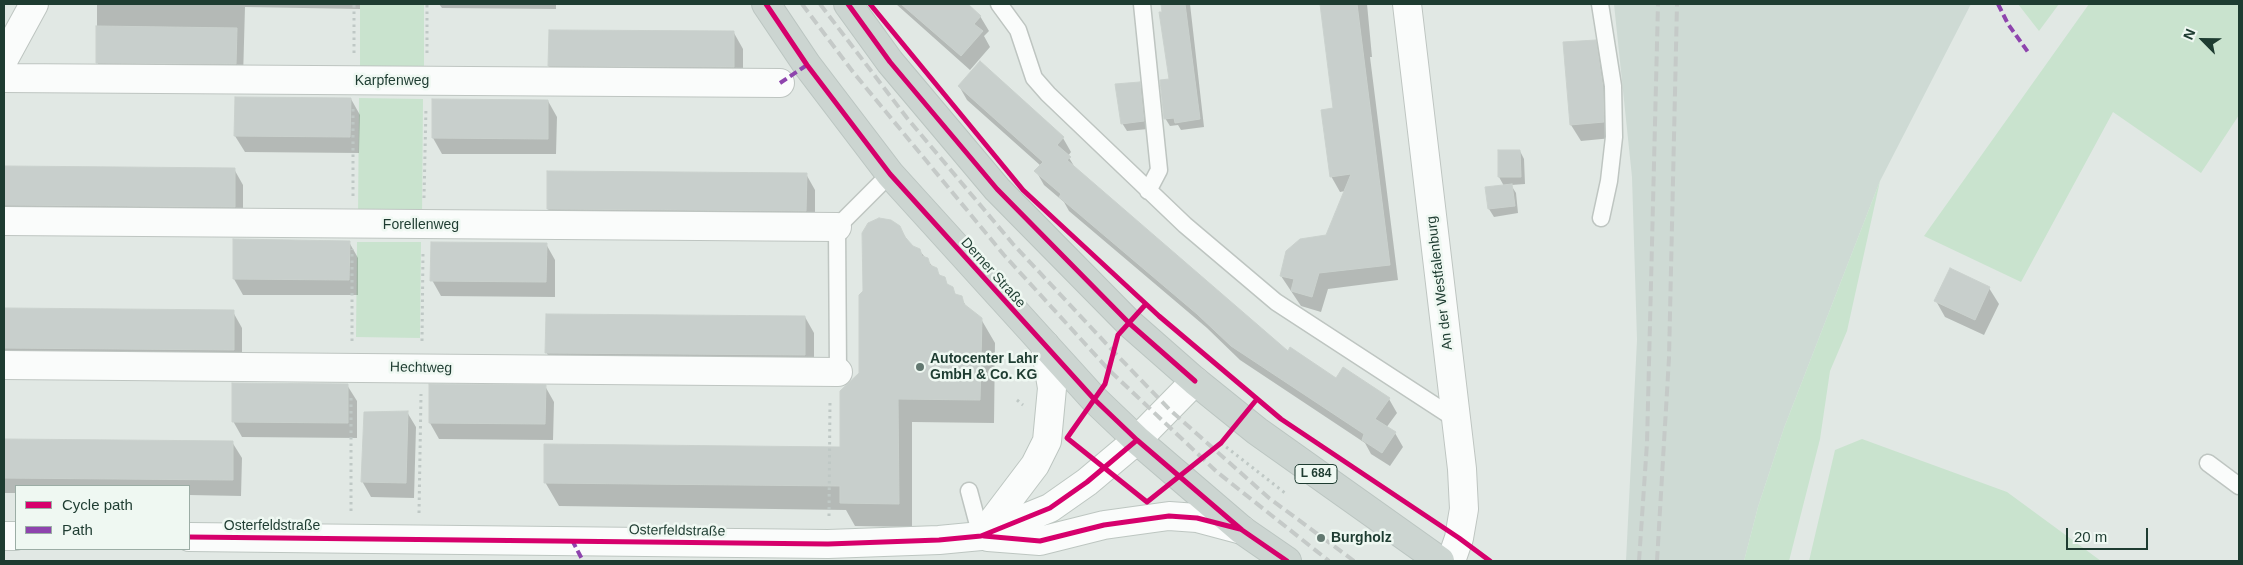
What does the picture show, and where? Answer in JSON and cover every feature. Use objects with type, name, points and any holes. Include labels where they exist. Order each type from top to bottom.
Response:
[{"type":"main road","name":"Derner Straße","points":[[766,4],[818,80],[890,174],[1094,399],[1137,440],[1242,530],[1287,561]]},
{"type":"main road","name":"L 684","points":[[848,4],[907,83],[997,189],[1129,323],[1195,381],[1290,456],[1440,561]]},
{"type":"street","points":[[4,59],[34,4]]},
{"type":"street","name":"An der Westfalenburg","points":[[1407,4],[1462,468],[1464,509],[1459,538],[1452,561]]},
{"type":"street","name":"Karpfenweg","points":[[4,78],[780,83]]},
{"type":"street","name":"Forellenweg","points":[[4,221],[838,227]]},
{"type":"street","points":[[981,536],[1035,465],[1047,441],[1052,388],[1045,345]]},
{"type":"street","name":"Hechtweg","points":[[4,365],[838,372]]},
{"type":"street","name":"Osterfeldstraße","points":[[190,537],[828,544],[939,540],[981,536],[1050,508],[1087,482],[1137,440],[1195,381]]},
{"type":"street","points":[[981,536],[1040,541],[1104,525],[1169,516],[1197,518],[1242,530]]},
{"type":"lane","points":[[999,4],[1018,30],[1034,78],[1148,191],[1211,248],[1276,302],[1457,420]]},
{"type":"lane","points":[[1142,4],[1159,170],[1148,191]]},
{"type":"lane","points":[[1600,4],[1613,86],[1614,137],[1609,181],[1601,218]]},
{"type":"lane","points":[[838,372],[838,227],[890,174]]},
{"type":"lane","points":[[2208,463],[2239,486]]},
{"type":"lane","points":[[969,492],[981,536]]},
{"type":"path","points":[[350,538],[354,4]]},
{"type":"path","points":[[419,539],[427,4]]},
{"type":"path","points":[[828,544],[831,384],[838,372]]},
{"type":"path","points":[[1221,444],[1284,493]]},
{"type":"shaded area","points":[[1614,4],[1971,4],[1880,181],[1784,428],[1758,507],[1744,561],[1626,561],[1637,340],[1632,177]]},
{"type":"green space","points":[[360,4],[424,4],[424,76],[360,75]]},
{"type":"green space","points":[[2018,4],[2059,4],[2039,31]]},
{"type":"green space","points":[[2089,4],[2239,4],[2239,115],[2201,173],[2113,112],[2021,282],[1924,236]]},
{"type":"green space","points":[[359,98],[423,99],[422,218],[358,217]]},
{"type":"green space","points":[[1880,181],[1847,331],[1830,371],[1820,439],[1789,561],[1744,561],[1758,507],[1784,428]]},
{"type":"green space","points":[[357,242],[421,242],[420,338],[356,337]]},
{"type":"green space","points":[[1862,439],[2007,492],[2101,561],[1809,561],[1835,450]]},
{"type":"building","points":[[901,4],[968,4],[981,16],[974,24],[983,31],[961,56]]},
{"type":"building","points":[[1161,4],[1185,4],[1200,119],[1175,123],[1174,118],[1164,119],[1160,80],[1169,79],[1159,12],[1162,12]]},
{"type":"building","points":[[1320,4],[1357,4],[1390,265],[1319,273],[1312,297],[1291,291],[1294,279],[1280,276],[1286,251],[1300,239],[1326,235],[1351,174],[1330,177],[1321,110],[1333,108]]},
{"type":"building","points":[[96,26],[237,28],[236,64],[96,63]]},
{"type":"building","points":[[549,30],[734,31],[734,67],[548,66]]},
{"type":"building","points":[[1596,40],[1603,87],[1604,122],[1570,125],[1563,42]]},
{"type":"building","points":[[980,61],[1064,137],[1057,145],[1071,157],[1067,160],[1288,351],[1290,347],[1336,378],[1343,367],[1390,398],[1375,419],[1396,432],[1382,453],[1362,440],[1364,434],[1231,346],[1197,314],[1059,197],[1061,194],[1034,171],[1043,162],[958,86]]},
{"type":"building","points":[[1140,82],[1144,121],[1121,124],[1115,84]]},
{"type":"building","points":[[235,97],[351,98],[350,137],[234,136]]},
{"type":"building","points":[[432,99],[548,100],[548,139],[432,138]]},
{"type":"building","points":[[1498,150],[1520,150],[1521,177],[1498,177]]},
{"type":"building","points":[[4,166],[235,168],[235,207],[4,205]]},
{"type":"building","points":[[547,171],[807,173],[806,211],[547,209]]},
{"type":"building","points":[[1512,184],[1515,206],[1488,209],[1485,187]]},
{"type":"building","name":"Autocenter Lahr GmbH & Co. KG","points":[[879,218],[891,220],[900,226],[905,237],[913,246],[920,249],[922,256],[928,258],[930,265],[937,268],[939,275],[945,277],[947,284],[953,287],[955,294],[962,296],[964,304],[982,318],[980,400],[898,399],[899,504],[840,503],[840,486],[544,483],[544,444],[840,447],[840,391],[859,373],[859,295],[863,291],[862,233],[868,223]]},
{"type":"building","points":[[233,239],[350,241],[349,280],[233,279]]},
{"type":"building","points":[[431,242],[547,243],[546,282],[430,281]]},
{"type":"building","points":[[1950,268],[1990,287],[1975,320],[1934,301]]},
{"type":"building","points":[[4,308],[234,310],[234,350],[4,348]]},
{"type":"building","points":[[546,314],[805,316],[805,355],[545,353]]},
{"type":"building","points":[[232,383],[348,384],[348,423],[232,422]]},
{"type":"building","points":[[429,384],[546,385],[545,424],[429,423]]},
{"type":"building","points":[[408,411],[406,483],[361,482],[364,412]]},
{"type":"building","points":[[4,439],[233,441],[233,480],[4,478]]},
{"type":"railway","points":[[802,4],[853,72],[1004,255],[1109,370],[1217,472],[1329,561]]},
{"type":"railway","points":[[820,4],[907,118],[1013,244],[1114,352],[1169,409],[1269,498],[1354,561]]},
{"type":"railway","points":[[1639,561],[1647,443],[1658,4]]},
{"type":"railway","points":[[1657,561],[1669,358],[1677,4]]},
{"type":"marked path","points":[[1998,4],[2008,24],[2028,52]]},
{"type":"marked path","points":[[780,83],[807,65]]},
{"type":"marked path","points":[[572,540],[583,561]]},
{"type":"cycle path","points":[[766,4],[807,65],[890,174],[1094,399],[1137,440],[1242,530],[1287,561]]},
{"type":"cycle path","points":[[848,4],[890,62],[997,189],[1129,323],[1195,381]]},
{"type":"cycle path","points":[[870,4],[1023,190],[1159,316],[1281,419],[1459,538],[1490,561]]},
{"type":"cycle path","points":[[1146,304],[1118,335],[1105,384],[1067,438],[1147,502],[1221,443],[1257,399]]},
{"type":"cycle path","points":[[190,537],[828,544],[939,540],[981,536],[1050,508],[1087,482],[1137,440]]},
{"type":"cycle path","points":[[984,536],[1040,541],[1104,525],[1169,516],[1197,518],[1240,529]]},
{"type":"place","name":"Autocenter Lahr GmbH & Co. KG","points":[[920,367]]},
{"type":"place","name":"Burgholz","points":[[1321,538]]}]
